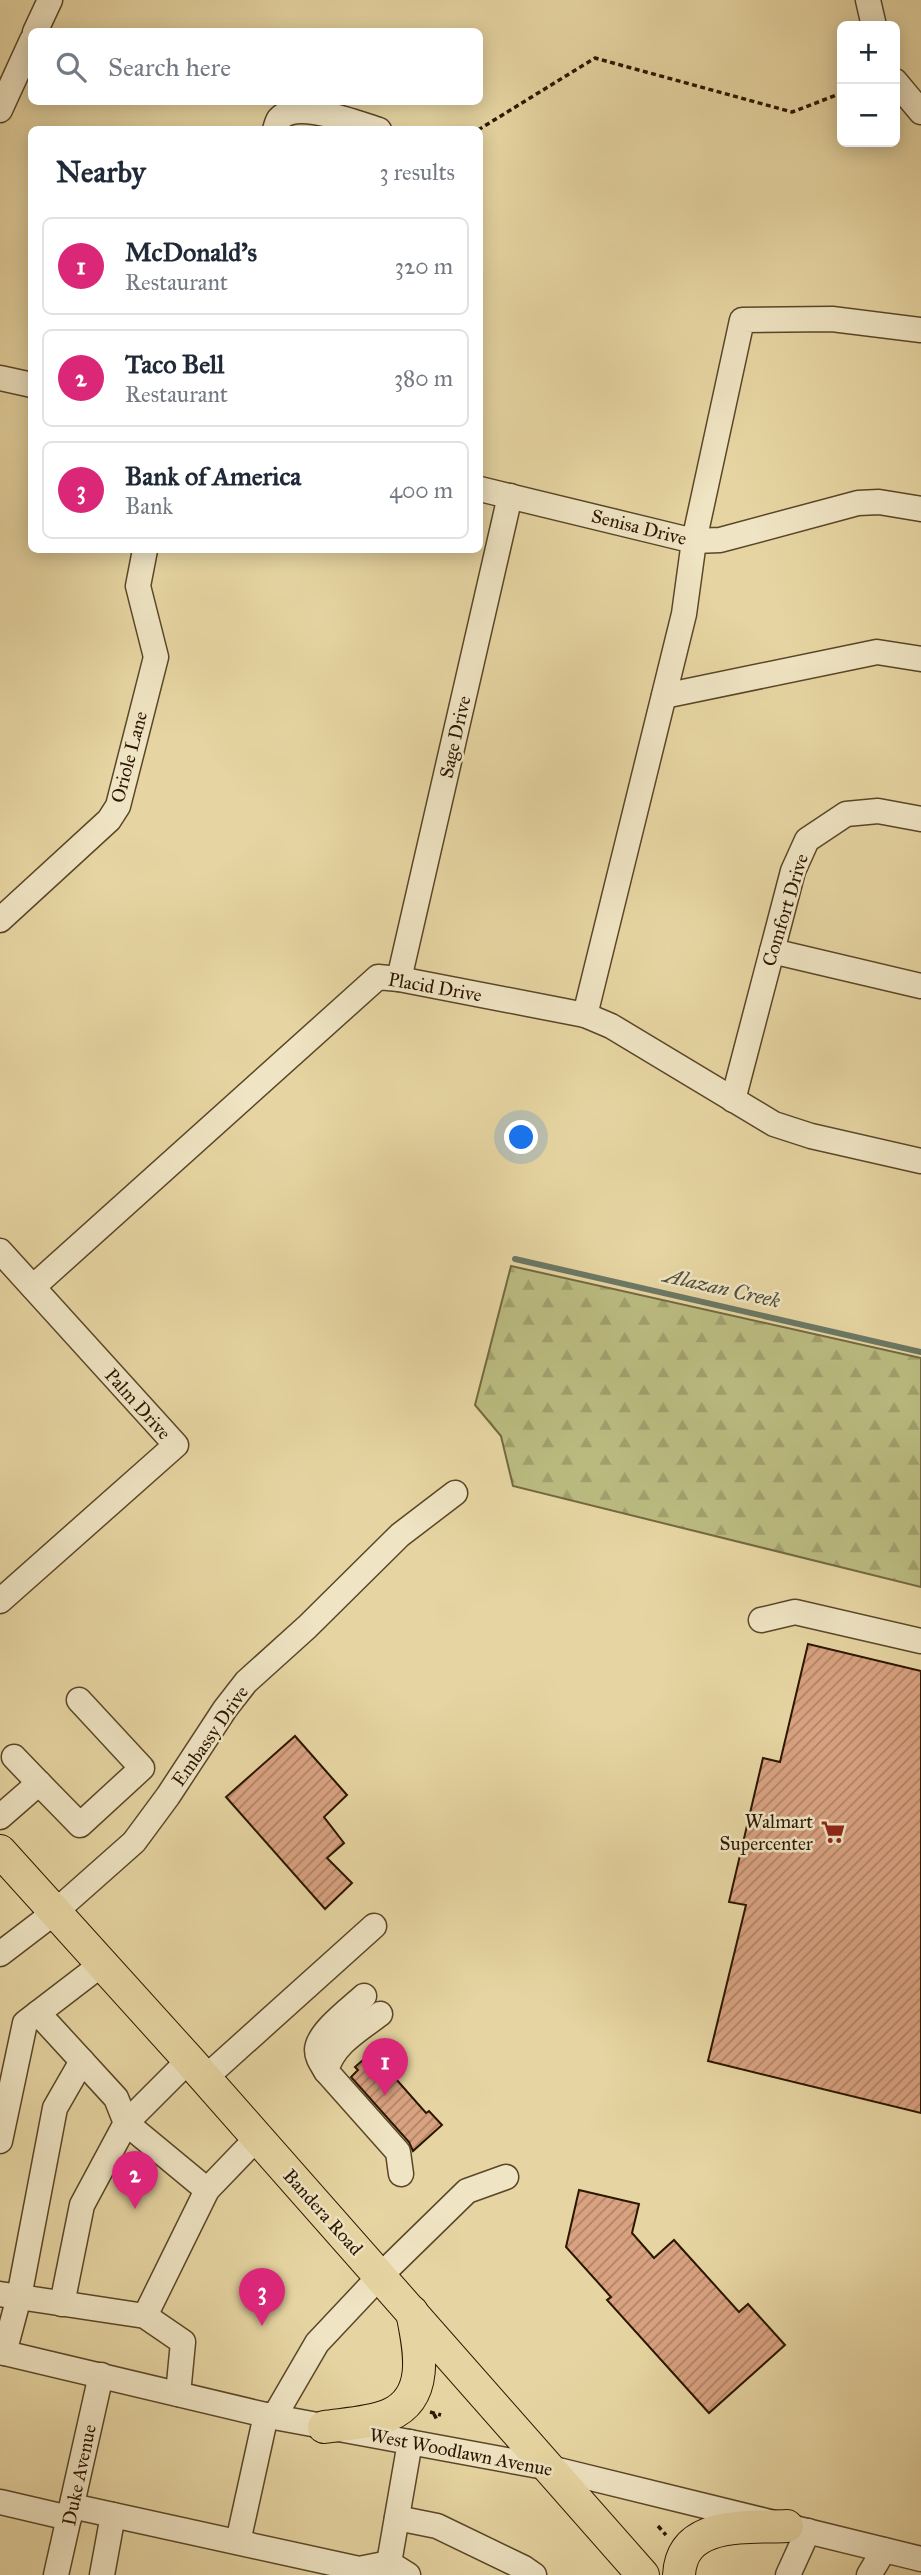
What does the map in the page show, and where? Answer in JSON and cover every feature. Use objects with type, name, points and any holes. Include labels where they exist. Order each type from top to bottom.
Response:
[{"type":"main road","name":"Bandera Road","points":[[0,1852],[197,2070],[643,2575]]},
{"type":"main road","points":[[324,2427],[389,2415],[406,2404],[417,2389],[419,2369],[418,2343],[412,2312]]},
{"type":"main road","points":[[679,2575],[684,2553],[692,2542],[706,2533],[727,2529],[798,2528]]},
{"type":"street","points":[[38,28],[50,0]]},
{"type":"street","points":[[868,0],[873,21]]},
{"type":"street","points":[[0,110],[28,49]]},
{"type":"street","points":[[898,84],[921,112]]},
{"type":"street","points":[[276,126],[279,119],[294,111],[308,110],[365,126]]},
{"type":"street","points":[[585,1015],[684,614],[694,541],[742,320],[832,319],[921,330]]},
{"type":"street","points":[[0,378],[28,384]]},
{"type":"street","name":"Senisa Drive","points":[[483,490],[694,541],[720,540],[858,503],[878,502],[921,509]]},
{"type":"street","name":"Sage Drive","points":[[399,979],[510,496]]},
{"type":"street","name":"Oriole Lane","points":[[0,920],[109,820],[118,806],[156,657],[138,586],[144,553]]},
{"type":"street","points":[[664,696],[877,652],[921,659]]},
{"type":"street","name":"Comfort Drive","points":[[733,1100],[793,871],[807,840],[846,814],[878,811],[921,819]]},
{"type":"street","points":[[772,951],[921,986]]},
{"type":"street","name":"Placid Drive","points":[[33,1287],[378,977],[585,1015],[611,1026],[774,1124],[811,1136],[921,1161]]},
{"type":"street","name":"Palm Drive","points":[[0,1251],[176,1445],[0,1601]]},
{"type":"street","name":"Embassy Drive","points":[[0,1954],[55,1912],[134,1842],[246,1682],[307,1627],[400,1535],[455,1493]]},
{"type":"street","points":[[761,1620],[795,1612],[921,1641]]},
{"type":"street","points":[[79,1700],[142,1768],[173,1788]]},
{"type":"street","points":[[14,1756],[80,1825],[142,1768]]},
{"type":"street","points":[[0,1817],[39,1783]]},
{"type":"street","points":[[62,2304],[82,2205],[126,2123],[197,2070],[374,1926]]},
{"type":"street","points":[[0,2141],[24,2023],[102,1964]]},
{"type":"street","points":[[372,2005],[321,2037],[317,2049],[318,2058],[326,2071],[398,2152],[401,2174]]},
{"type":"street","points":[[38,2013],[116,2098],[126,2123],[207,2190]]},
{"type":"street","points":[[2,2352],[9,2295],[55,2108],[82,2061]]},
{"type":"street","points":[[145,2316],[207,2190],[257,2138]]},
{"type":"street","points":[[238,2542],[270,2416],[317,2343],[467,2190],[506,2177]]},
{"type":"street","points":[[9,2295],[145,2316],[183,2342],[178,2394]]},
{"type":"street","name":"West Woodlawn Avenue","points":[[2,2352],[270,2416],[550,2468],[921,2559]]},
{"type":"street","name":"Duke Avenue","points":[[57,2575],[100,2375]]},
{"type":"street","points":[[0,2502],[113,2515],[359,2569],[399,2569],[397,2518],[410,2442]]},
{"type":"street","points":[[102,2575],[113,2515]]},
{"type":"street","points":[[397,2518],[437,2526],[534,2575]]},
{"type":"street","points":[[788,2575],[798,2528]]},
{"type":"street","points":[[869,2575],[884,2550]]},
{"type":"path","points":[[483,127],[595,58],[792,112],[837,95]]},
{"type":"path","points":[[437,2420],[434,2414],[441,2415]]},
{"type":"path","points":[[658,2526],[664,2534],[659,2536]]},
{"type":"green space","points":[[511,1266],[921,1358],[921,1587],[513,1486],[501,1436],[475,1405]]},
{"type":"building","name":"Walmart Supercenter","points":[[808,1644],[921,1671],[921,2113],[708,2061],[746,1905],[729,1902],[763,1758],[780,1762]]},
{"type":"building","points":[[295,1736],[347,1795],[324,1817],[344,1843],[327,1858],[352,1883],[325,1909],[226,1797]]},
{"type":"building","points":[[372,2052],[426,2113],[429,2111],[442,2125],[413,2151],[409,2142],[351,2077],[358,2070],[355,2067]]},
{"type":"building","points":[[579,2190],[639,2204],[632,2233],[654,2258],[674,2240],[739,2312],[748,2304],[785,2345],[709,2413],[607,2300],[611,2297],[566,2247]]},
{"type":"waterway","name":"Alazan Creek","points":[[515,1259],[921,1352]]},
{"type":"place","name":"Walmart Supercenter","points":[[833,1832]]},
{"type":"place","name":"McDonald's","points":[[385,2096]]},
{"type":"place","name":"Taco Bell","points":[[135,2209]]},
{"type":"place","name":"Bank of America","points":[[262,2326]]}]
